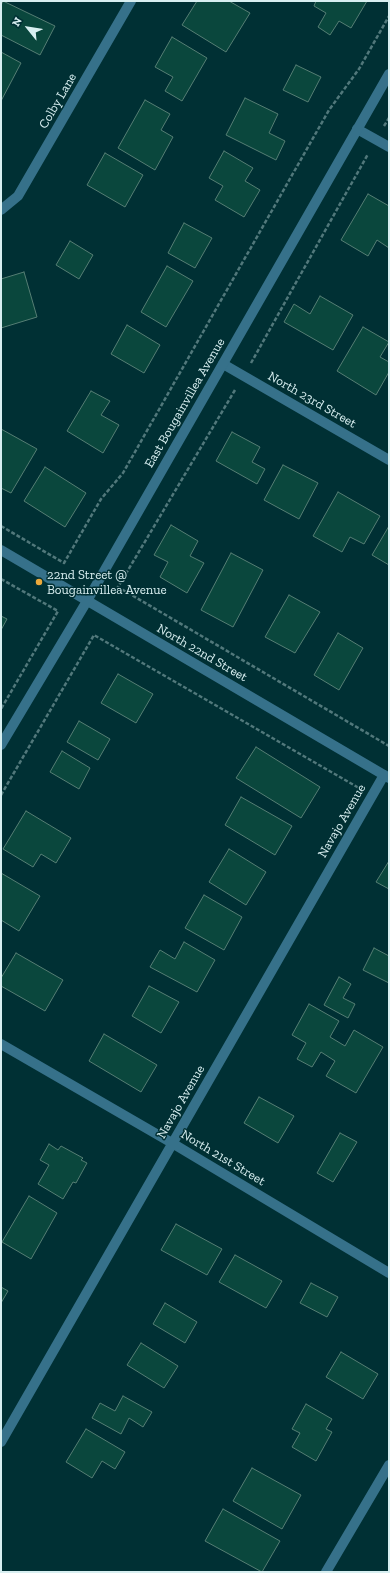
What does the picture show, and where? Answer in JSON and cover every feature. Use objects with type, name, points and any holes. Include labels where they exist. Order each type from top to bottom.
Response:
[{"type":"street","name":"Colby Lane","points":[[1,210],[18,196],[131,1]]},
{"type":"street","name":"East Bougainvillea Avenue","points":[[1,745],[87,601],[389,74]]},
{"type":"street","points":[[357,129],[389,147]]},
{"type":"street","name":"North 23rd Street","points":[[223,364],[389,460]]},
{"type":"street","name":"North 22nd Street","points":[[1,550],[386,776]]},
{"type":"street","name":"Navajo Avenue","points":[[1,1442],[372,795],[386,776]]},
{"type":"street","name":"North 21st Street","points":[[1,1044],[172,1143],[389,1273]]},
{"type":"street","points":[[326,1572],[389,1465]]},
{"type":"path","points":[[1,526],[64,563],[101,499],[123,472],[329,110],[359,69],[389,16]]},
{"type":"path","points":[[389,118],[243,376],[118,587],[389,746]]},
{"type":"path","points":[[1,579],[58,611],[1,709]]},
{"type":"path","points":[[1,794],[94,635],[372,795]]},
{"type":"building","points":[[3,1],[55,26],[40,55],[1,35],[1,5]]},
{"type":"building","points":[[197,1],[229,1],[250,13],[226,52],[182,25]]},
{"type":"building","points":[[316,1],[367,1],[351,28],[339,21],[330,35],[318,27],[326,13],[314,6]]},
{"type":"building","points":[[172,37],[207,58],[182,101],[165,91],[173,77],[155,67]]},
{"type":"building","points":[[1,52],[21,63],[1,101]]},
{"type":"building","points":[[296,65],[321,77],[308,102],[283,90]]},
{"type":"building","points":[[245,98],[278,114],[269,133],[285,141],[276,160],[226,135]]},
{"type":"building","points":[[145,100],[170,114],[161,130],[173,137],[155,170],[118,148]]},
{"type":"building","points":[[224,151],[253,168],[245,181],[260,190],[244,217],[215,200],[223,186],[209,178]]},
{"type":"building","points":[[105,153],[143,175],[125,207],[87,185]]},
{"type":"building","points":[[368,194],[389,206],[389,248],[377,240],[368,256],[341,240]]},
{"type":"building","points":[[184,223],[212,238],[195,268],[168,253]]},
{"type":"building","points":[[70,241],[93,255],[79,279],[56,265]]},
{"type":"building","points":[[167,266],[193,281],[166,327],[141,312]]},
{"type":"building","points":[[24,272],[37,317],[1,328],[1,279]]},
{"type":"building","points":[[320,296],[353,315],[333,350],[284,322],[294,304],[310,314]]},
{"type":"building","points":[[127,325],[160,345],[144,373],[111,354]]},
{"type":"building","points":[[363,327],[389,342],[380,357],[389,362],[389,372],[376,395],[337,371]]},
{"type":"building","points":[[91,391],[110,401],[101,415],[119,425],[103,453],[67,431]]},
{"type":"building","points":[[1,429],[37,449],[11,493],[1,488]]},
{"type":"building","points":[[232,432],[260,447],[252,462],[265,469],[257,484],[216,461]]},
{"type":"building","points":[[283,465],[318,483],[299,519],[264,500]]},
{"type":"building","points":[[45,467],[86,493],[65,527],[24,501]]},
{"type":"building","points":[[338,492],[380,516],[364,544],[350,537],[342,552],[313,536]]},
{"type":"building","points":[[171,525],[198,541],[190,556],[204,563],[187,593],[160,577],[168,562],[154,555]]},
{"type":"building","points":[[389,526],[389,565],[372,555]]},
{"type":"building","points":[[231,553],[263,570],[233,627],[201,610]]},
{"type":"building","points":[[289,595],[320,612],[295,653],[265,637]]},
{"type":"building","points":[[1,616],[7,619],[1,630]]},
{"type":"building","points":[[338,633],[363,648],[339,690],[314,675]]},
{"type":"building","points":[[118,674],[153,694],[136,723],[101,703]]},
{"type":"building","points":[[79,721],[110,739],[98,760],[67,742]]},
{"type":"building","points":[[256,747],[320,787],[301,818],[236,778]]},
{"type":"building","points":[[62,751],[90,768],[79,789],[50,772]]},
{"type":"building","points":[[241,797],[292,826],[275,855],[225,825]]},
{"type":"building","points":[[26,811],[71,838],[56,863],[41,854],[33,867],[3,849]]},
{"type":"building","points":[[229,849],[266,872],[246,905],[209,882]]},
{"type":"building","points":[[389,861],[389,889],[376,882]]},
{"type":"building","points":[[1,873],[40,896],[19,931],[1,920]]},
{"type":"building","points":[[204,895],[242,917],[224,950],[185,928]]},
{"type":"building","points":[[184,942],[215,960],[197,992],[150,967],[160,950],[175,959]]},
{"type":"building","points":[[374,948],[389,956],[389,983],[363,970]]},
{"type":"building","points":[[16,953],[63,980],[45,1011],[1,986],[1,978]]},
{"type":"building","points":[[339,977],[351,984],[343,998],[355,1004],[348,1018],[324,1005]]},
{"type":"building","points":[[149,986],[179,1002],[161,1033],[132,1016]]},
{"type":"building","points":[[309,1004],[339,1021],[330,1037],[345,1046],[354,1030],[383,1047],[356,1093],[326,1076],[335,1061],[321,1052],[312,1067],[297,1059],[306,1043],[292,1035]]},
{"type":"building","points":[[104,1034],[157,1065],[141,1092],[89,1061]]},
{"type":"building","points":[[259,1097],[294,1116],[278,1143],[244,1123]]},
{"type":"building","points":[[340,1133],[357,1142],[333,1182],[317,1173]]},
{"type":"building","points":[[49,1144],[58,1150],[61,1146],[83,1158],[81,1160],[87,1163],[76,1183],[73,1182],[63,1199],[38,1184],[49,1165],[40,1160]]},
{"type":"building","points":[[29,1196],[57,1213],[31,1259],[2,1242]]},
{"type":"building","points":[[176,1224],[222,1249],[207,1275],[161,1250]]},
{"type":"building","points":[[235,1255],[282,1281],[266,1308],[219,1282]]},
{"type":"building","points":[[311,1283],[338,1297],[327,1317],[300,1303]]},
{"type":"building","points":[[1,1287],[8,1291],[1,1303]]},
{"type":"building","points":[[165,1303],[197,1322],[185,1343],[153,1324]]},
{"type":"building","points":[[141,1343],[178,1366],[164,1388],[127,1365]]},
{"type":"building","points":[[341,1352],[378,1374],[363,1399],[326,1377]]},
{"type":"building","points":[[123,1396],[152,1412],[143,1427],[129,1418],[121,1434],[92,1418],[100,1403],[115,1411]]},
{"type":"building","points":[[306,1404],[332,1419],[326,1429],[332,1432],[316,1461],[292,1447],[300,1433],[292,1429]]},
{"type":"building","points":[[86,1429],[125,1452],[115,1469],[102,1461],[92,1478],[66,1462]]},
{"type":"building","points":[[252,1468],[301,1495],[282,1529],[233,1501]]},
{"type":"building","points":[[223,1509],[280,1541],[262,1572],[205,1541]]},
{"type":"place","name":"22nd Street @ Bougainvillea Avenue","points":[[39,582]]}]
